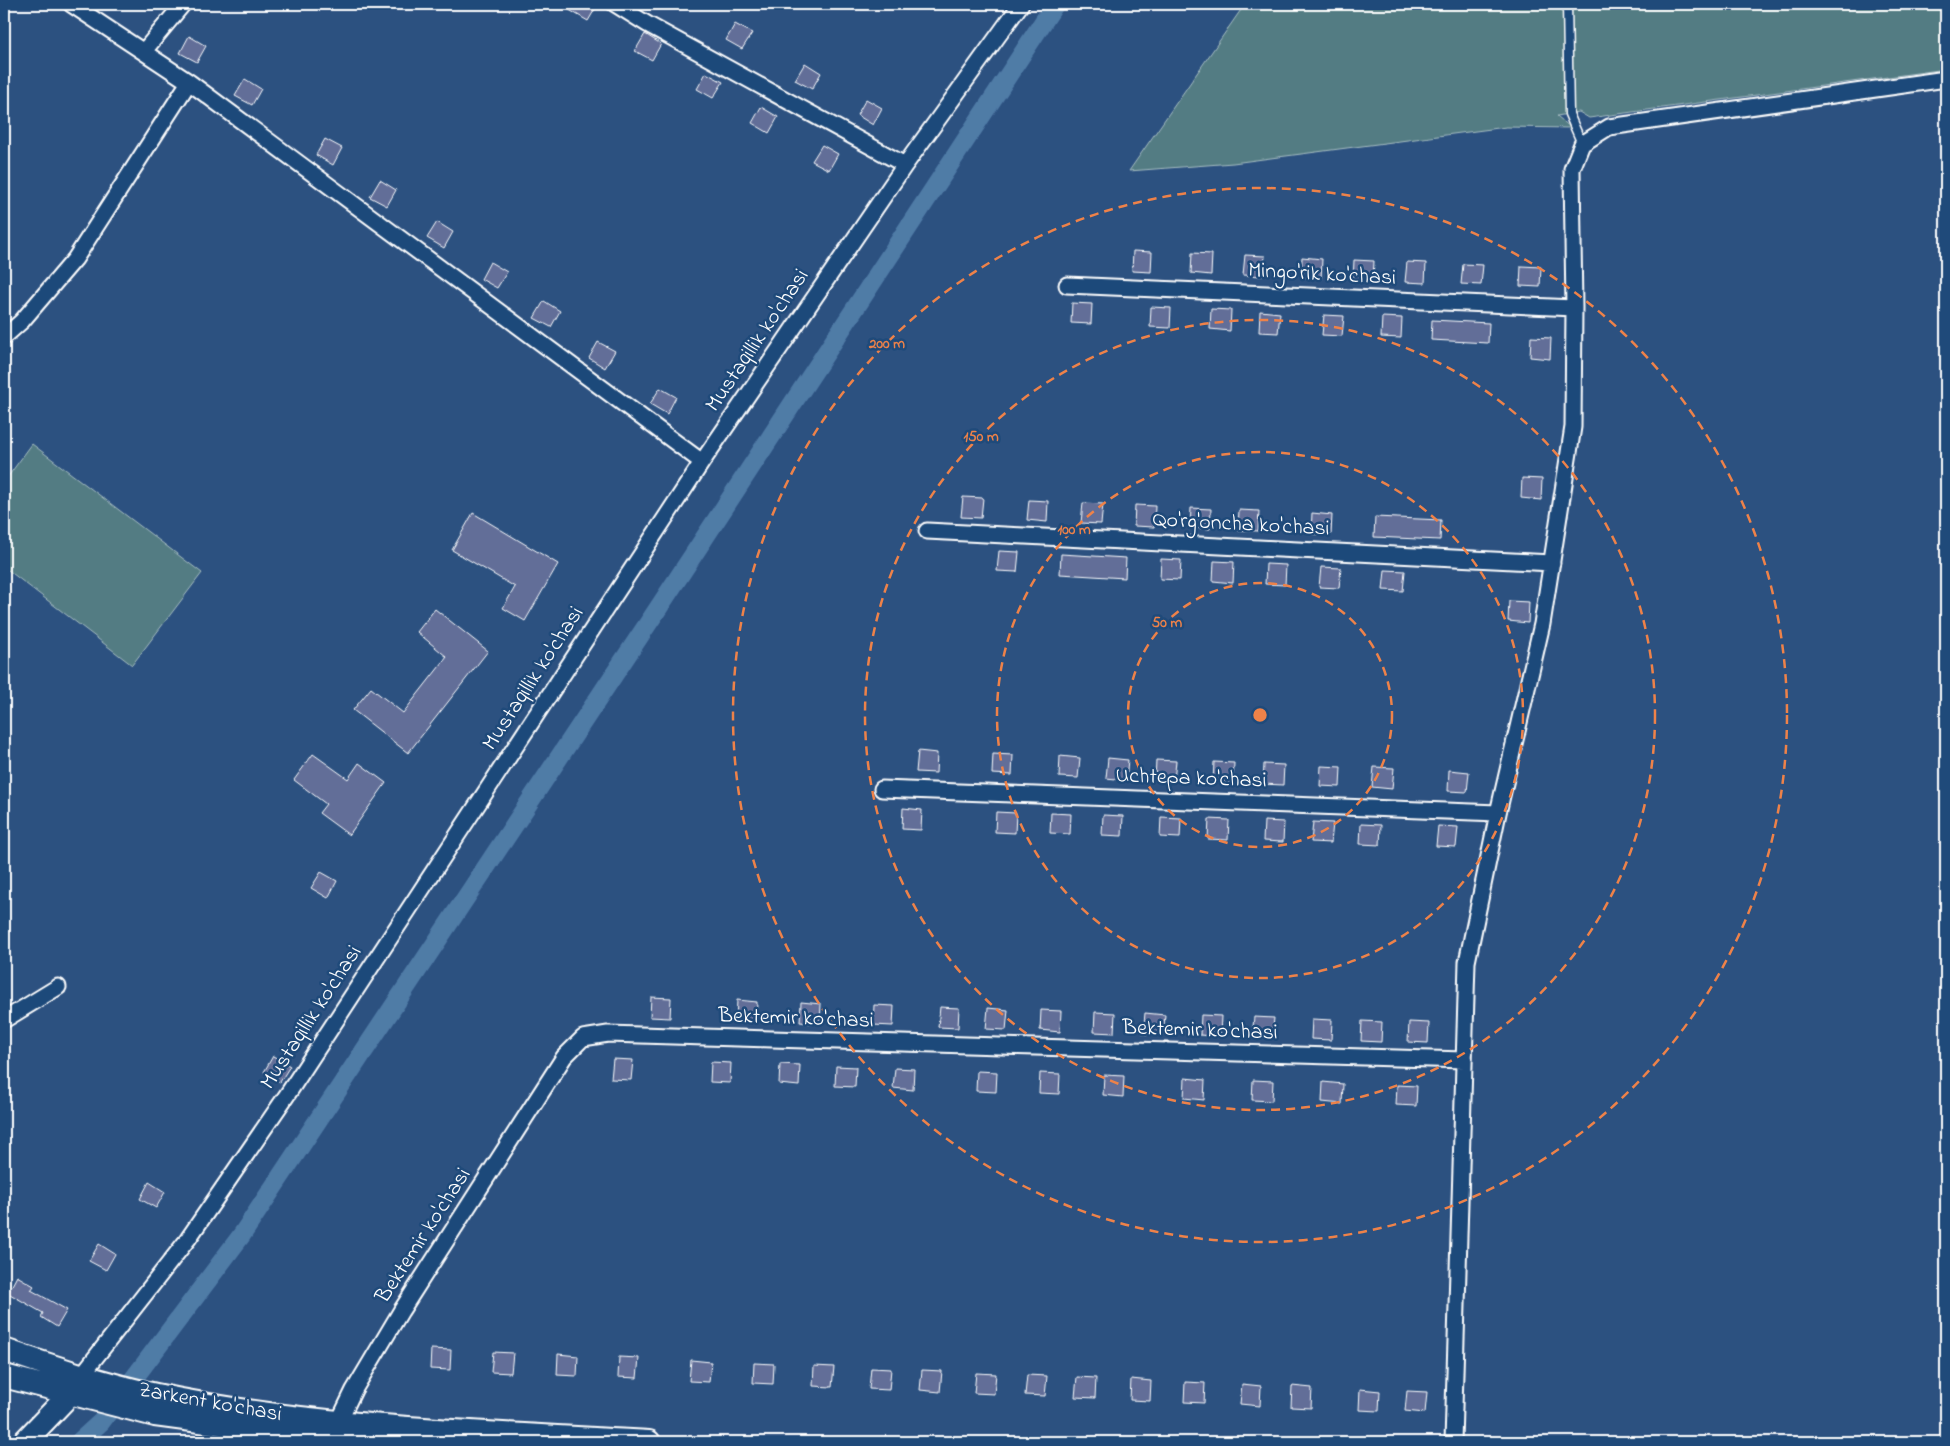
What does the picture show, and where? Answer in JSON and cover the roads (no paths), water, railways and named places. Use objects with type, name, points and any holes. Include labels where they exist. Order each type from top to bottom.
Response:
[{"type":"main road","points":[[4,1350],[94,1390]]},
{"type":"main road","points":[[4,1376],[94,1390]]},
{"type":"main road","points":[[24,1442],[94,1390]]},
{"type":"main road","name":"Zarkent ko'chasi","points":[[94,1390],[156,1406],[389,1442]]},
{"type":"main road","name":"Zarkent ko'chasi","points":[[339,1435],[650,1442]]},
{"type":"street","points":[[71,4],[188,82],[702,462]]},
{"type":"street","points":[[144,51],[183,4]]},
{"type":"street","points":[[615,4],[647,24],[905,165]]},
{"type":"street","name":"Mustaqillik ko'chasi","points":[[94,1390],[188,1240],[281,1103],[702,462],[905,165],[1021,4]]},
{"type":"street","points":[[1453,1442],[1467,962],[1498,812],[1542,624],[1573,427],[1572,169],[1582,144],[1609,127],[1946,80]]},
{"type":"street","points":[[4,337],[22,321],[75,259],[188,82]]},
{"type":"street","name":"Mingo'rik ko'chasi","points":[[1067,286],[1574,308]]},
{"type":"street","name":"Qo'rg'oncha ko'chasi","points":[[927,531],[1552,563]]},
{"type":"street","name":"Uchtepa ko'chasi","points":[[882,789],[1498,812]]},
{"type":"street","points":[[4,1020],[58,987]]},
{"type":"street","name":"Bektemir ko'chasi","points":[[339,1435],[354,1390],[401,1311],[564,1057],[584,1038],[608,1034],[1464,1060]]},
{"type":"lane","points":[[1567,4],[1569,114],[1582,144]]},
{"type":"waterway","points":[[79,1442],[101,1422],[241,1236],[661,604],[1055,4]]}]
